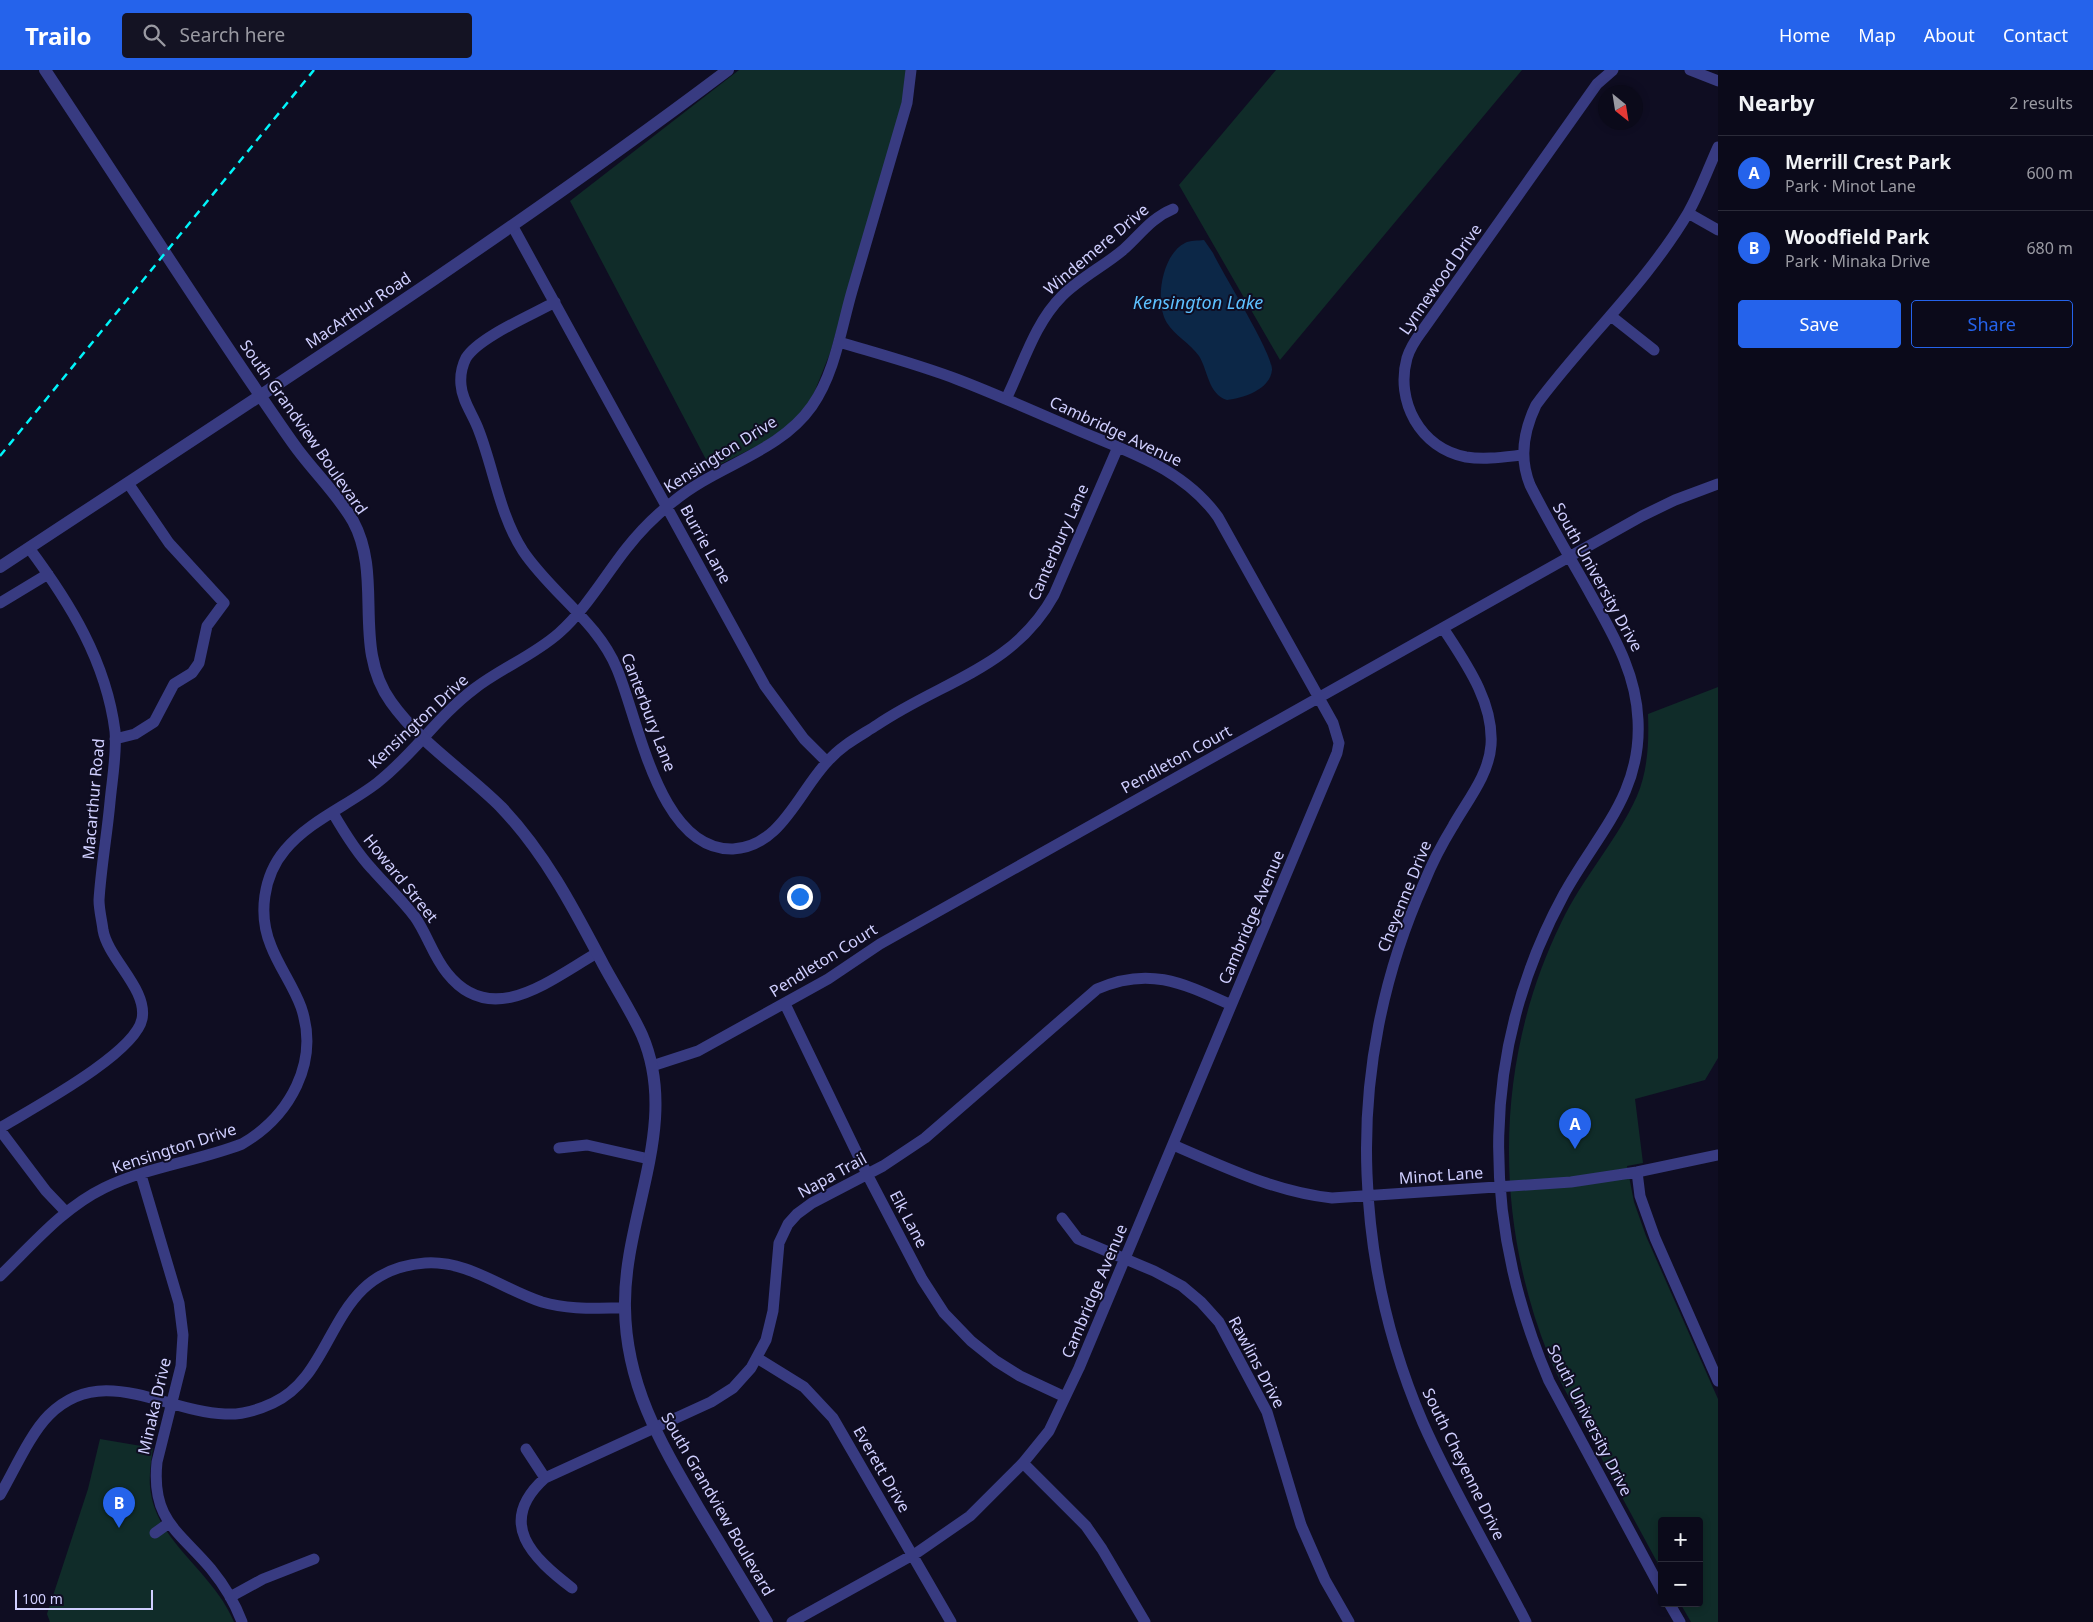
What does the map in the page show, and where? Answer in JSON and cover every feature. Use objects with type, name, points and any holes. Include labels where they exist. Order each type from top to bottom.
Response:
[{"type":"street","name":"South Grandview Boulevard","points":[[45,70],[296,448],[344,507],[358,531],[363,546],[368,576],[368,638],[374,668],[391,702],[424,737],[481,789],[525,834],[554,876],[642,1035],[652,1066],[656,1113],[649,1158],[630,1242],[625,1308],[632,1366],[640,1396],[653,1430],[767,1622]]},
{"type":"street","name":"MacArthur Road","points":[[0,567],[513,227],[728,70]]},
{"type":"street","name":"Kensington Drive","points":[[0,1276],[66,1212],[105,1188],[242,1144],[270,1125],[293,1095],[305,1058],[305,1030],[296,994],[271,947],[264,918],[265,893],[271,873],[282,853],[299,835],[380,780],[448,711],[475,688],[546,644],[578,614],[627,547],[667,507],[702,480],[770,444],[794,426],[818,396],[839,342],[907,103],[911,70]]},
{"type":"street","name":"Lynnewood Drive","points":[[1523,455],[1477,458],[1451,452],[1432,441],[1415,422],[1407,403],[1404,382],[1407,357],[1422,331],[1597,84],[1613,70]]},
{"type":"street","points":[[1690,70],[1718,81]]},
{"type":"street","name":"South University Drive","points":[[1658,1584],[1549,1381],[1537,1354],[1525,1321],[1509,1259],[1500,1187],[1499,1124],[1502,1088],[1510,1040],[1524,988],[1541,941],[1563,896],[1619,807],[1630,779],[1638,741],[1637,702],[1628,665],[1530,485],[1523,455],[1527,425],[1536,406],[1644,276],[1688,213],[1718,147]]},
{"type":"street","name":"Windemere Drive","points":[[1006,399],[1040,326],[1050,309],[1067,291],[1123,250],[1154,219],[1173,209]]},
{"type":"street","points":[[1688,213],[1718,230]]},
{"type":"street","name":"Burrie Lane","points":[[513,227],[765,686],[804,739],[827,762]]},
{"type":"street","name":"Canterbury Lane","points":[[555,302],[473,349],[463,364],[461,386],[485,447],[512,530],[531,562],[594,631],[613,659],[652,770],[678,819],[696,838],[712,846],[736,849],[766,838],[780,826],[827,762],[844,746],[888,717],[1003,654],[1036,624],[1063,578],[1118,447]]},
{"type":"street","points":[[1611,316],[1654,350]]},
{"type":"street","name":"Cambridge Avenue","points":[[792,1622],[960,1525],[1023,1463],[1049,1431],[1173,1145],[1337,753],[1337,734],[1219,519],[1208,503],[1177,476],[1156,464],[1006,399],[927,368],[839,342]]},
{"type":"street","points":[[115,739],[135,734],[154,722],[174,684],[192,673],[199,663],[207,626],[224,603],[169,543],[128,482]]},
{"type":"street","name":"Pendleton Court","points":[[652,1066],[698,1051],[785,1004],[828,979],[880,944],[1642,516],[1675,500],[1718,484]]},
{"type":"street","name":"Macarthur Road","points":[[0,1129],[112,1058],[136,1032],[142,1020],[142,1005],[104,934],[99,902],[115,739],[107,684],[85,634],[48,574],[29,548]]},
{"type":"street","points":[[0,603],[48,574]]},
{"type":"street","name":"Cheyenne Drive","points":[[1368,1196],[1366,1143],[1372,1064],[1380,1016],[1394,963],[1424,883],[1444,840],[1482,777],[1491,747],[1491,730],[1485,702],[1443,628]]},
{"type":"street","name":"Howard Street","points":[[333,813],[357,851],[402,900],[418,922],[446,972],[464,989],[486,998],[514,998],[597,953]]},
{"type":"street","name":"Napa Trail","points":[[572,1588],[534,1555],[524,1538],[522,1518],[525,1504],[533,1490],[545,1478],[653,1430],[720,1397],[739,1381],[757,1358],[769,1329],[779,1243],[788,1224],[797,1214],[812,1203],[867,1174],[925,1138],[1097,990],[1129,978],[1165,979],[1191,987],[1231,1005]]},
{"type":"street","name":"Elk Lane","points":[[785,1004],[867,1174],[922,1280],[954,1324],[996,1361],[1020,1376],[1065,1397]]},
{"type":"street","points":[[0,1129],[46,1191],[66,1212]]},
{"type":"street","points":[[559,1148],[587,1145],[649,1158]]},
{"type":"street","name":"Minot Lane","points":[[1173,1145],[1262,1182],[1293,1192],[1332,1198],[1571,1182],[1637,1172],[1718,1155]]},
{"type":"street","points":[[1637,1172],[1640,1196],[1655,1238],[1718,1381]]},
{"type":"street","name":"Minaka Drive","points":[[142,1175],[181,1316],[182,1352],[156,1475],[159,1499],[169,1523],[210,1568],[230,1598],[242,1622]]},
{"type":"street","name":"South Cheyenne Drive","points":[[1368,1196],[1371,1232],[1382,1296],[1390,1328],[1410,1389],[1434,1445],[1526,1622]]},
{"type":"street","name":"Rawlins Drive","points":[[1062,1218],[1078,1238],[1169,1278],[1191,1293],[1210,1311],[1230,1340],[1267,1412],[1289,1491],[1313,1555],[1349,1622]]},
{"type":"street","points":[[0,1495],[41,1424],[56,1409],[74,1397],[99,1390],[111,1390],[225,1414],[250,1412],[276,1402],[302,1380],[342,1313],[362,1290],[382,1276],[406,1266],[441,1263],[463,1267],[529,1297],[562,1306],[625,1308]]},
{"type":"street","name":"Everett Drive","points":[[757,1358],[791,1377],[826,1408],[843,1434],[951,1622]]},
{"type":"street","points":[[526,1449],[545,1478]]},
{"type":"street","points":[[1023,1463],[1086,1526],[1146,1622]]},
{"type":"street","points":[[155,1533],[169,1523]]},
{"type":"street","points":[[230,1598],[263,1579],[314,1559]]},
{"type":"street","points":[[1671,1607],[1680,1622]]},
{"type":"green space","points":[[739,70],[906,70],[905,94],[830,353],[810,403],[794,421],[765,442],[711,469],[570,201]]},
{"type":"green space","points":[[1276,70],[1522,70],[1280,360],[1179,185]]},
{"type":"green space","points":[[1718,687],[1718,1058],[1705,1080],[1635,1099],[1643,1163],[1627,1166],[1634,1202],[1646,1236],[1718,1399],[1718,1622],[1691,1622],[1682,1607],[1703,1607],[1703,1517],[1658,1517],[1658,1564],[1557,1374],[1548,1354],[1530,1301],[1518,1247],[1511,1192],[1509,1137],[1513,1082],[1523,1028],[1539,975],[1569,906],[1629,813],[1641,786],[1647,756],[1648,714]]},
{"type":"green space","points":[[100,1439],[153,1448],[150,1482],[156,1512],[176,1543],[214,1588],[234,1622],[50,1622],[47,1614],[88,1489]]},
{"type":"water","name":"Kensington Lake","points":[[1204,240],[1265,348],[1272,370],[1266,383],[1255,392],[1227,400],[1216,393],[1212,387],[1199,356],[1167,323],[1161,303],[1162,279],[1171,257],[1185,243]]},
{"type":"railway","points":[[0,456],[314,70]]},
{"type":"place","name":"Merrill Crest Park","points":[[1575,1149]]},
{"type":"place","name":"Woodfield Park","points":[[119,1528]]}]
